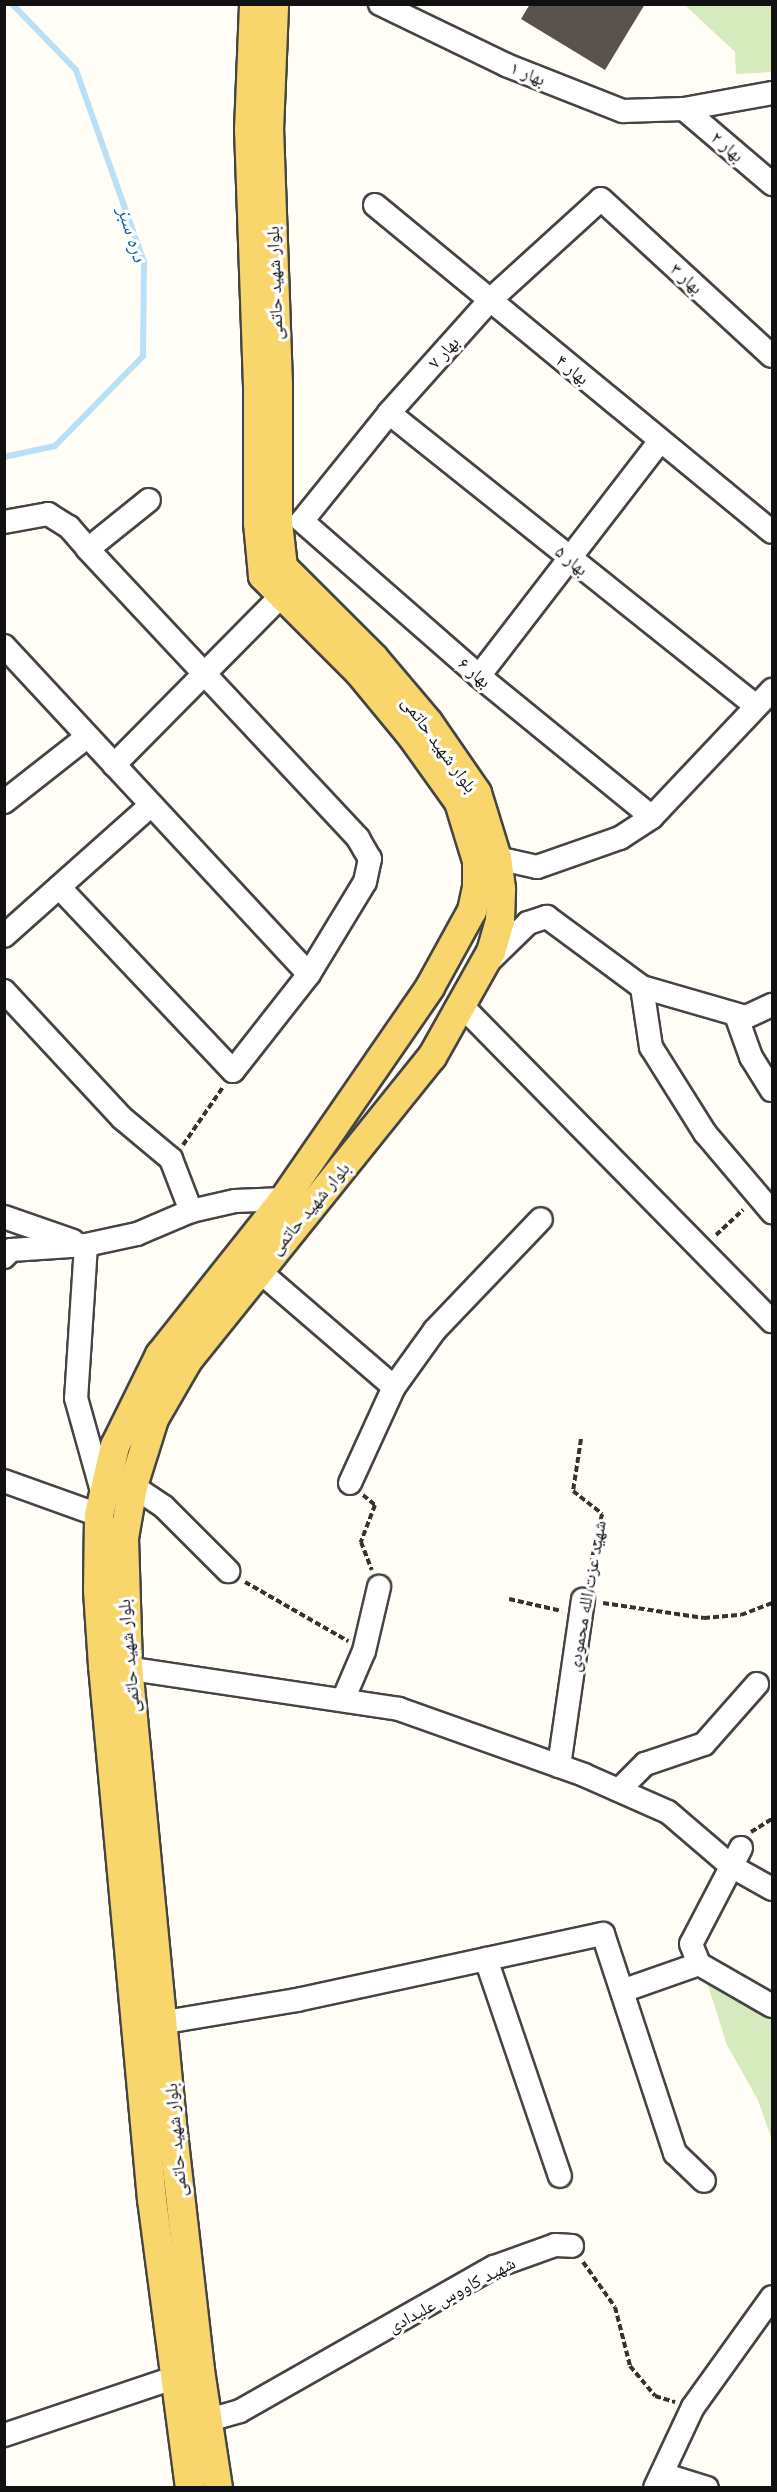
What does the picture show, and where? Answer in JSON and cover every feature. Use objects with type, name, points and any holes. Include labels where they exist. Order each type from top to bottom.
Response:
[{"type":"main road","name":"بلوار شهید حاتمی","points":[[218,2487],[209,2420],[187,2373],[153,2200],[116,1666],[124,1538],[133,1486],[154,1419],[188,1360],[258,1270],[293,1208],[430,987],[472,911],[477,888],[477,861],[459,802],[411,735],[359,672],[263,576],[258,523],[258,386],[249,130],[254,4]]},
{"type":"main road","name":"بلوار شهید حاتمی","points":[[190,2487],[187,2373],[165,2022],[116,1666],[98,1590],[101,1505],[115,1446],[160,1355],[432,1057],[485,965],[500,921],[497,858],[477,793],[428,723],[374,658],[283,567],[290,522],[278,386],[269,130],[274,4]]},
{"type":"street","name":"بهار ۱","points":[[380,4],[506,65],[623,111],[684,109],[772,93]]},
{"type":"street","name":"بهار ۲","points":[[684,109],[772,184]]},
{"type":"street","name":"بهار ۷","points":[[290,522],[489,301],[601,199]]},
{"type":"street","name":"بهار ۳","points":[[601,199],[772,356]]},
{"type":"street","name":"بهار ۴","points":[[375,205],[772,532]]},
{"type":"street","name":"بهار ۵","points":[[389,413],[756,706]]},
{"type":"street","points":[[479,676],[660,441]]},
{"type":"street","points":[[88,549],[149,500]]},
{"type":"street","points":[[4,522],[48,514],[69,527],[358,838],[370,860],[365,882],[309,974],[233,1071],[59,887]]},
{"type":"street","name":"بهار ۶","points":[[290,522],[652,817]]},
{"type":"street","points":[[114,765],[206,675],[281,596]]},
{"type":"street","points":[[4,646],[309,974]]},
{"type":"street","points":[[497,858],[537,867],[620,838],[652,817],[772,690]]},
{"type":"street","points":[[4,802],[87,737]]},
{"type":"street","points":[[4,936],[151,804]]},
{"type":"street","points":[[485,965],[514,933],[547,917],[642,987],[746,1017],[772,1005]]},
{"type":"street","points":[[642,987],[651,1047],[705,1133],[765,1204]]},
{"type":"street","points":[[4,991],[122,1118],[171,1159],[191,1211]]},
{"type":"street","points":[[462,1006],[772,1321]]},
{"type":"street","points":[[736,1015],[750,1057],[772,1090]]},
{"type":"street","points":[[4,1257],[11,1250],[86,1245],[136,1234],[191,1211],[235,1201],[293,1208]]},
{"type":"street","points":[[4,1217],[86,1245]]},
{"type":"street","points":[[350,1484],[394,1387],[435,1330],[541,1219]]},
{"type":"street","points":[[4,1481],[101,1505],[76,1398],[86,1245]]},
{"type":"street","points":[[258,1270],[394,1387]]},
{"type":"street","points":[[133,1486],[164,1507],[228,1572]]},
{"type":"street","points":[[343,1700],[364,1651],[379,1587]]},
{"type":"street","name":"شهید عزت الله محمودی","points":[[559,1766],[581,1608]]},
{"type":"street","points":[[116,1666],[399,1709],[559,1766],[668,1812],[736,1857],[772,1889]]},
{"type":"street","points":[[619,1790],[645,1764],[704,1744],[758,1684]]},
{"type":"street","points":[[736,1857],[691,1944],[699,1964],[772,2006]]},
{"type":"street","points":[[165,2022],[297,2000],[603,1934],[675,2153],[704,2181]]},
{"type":"street","points":[[486,1959],[560,2176]]},
{"type":"street","points":[[622,1991],[699,1964]]},
{"type":"street","name":"شهید کاووس علیدادی","points":[[209,2420],[240,2411],[494,2267],[555,2245],[572,2246]]},
{"type":"street","points":[[707,2487],[658,2481],[693,2407],[772,2298]]},
{"type":"street","points":[[4,2435],[187,2373]]},
{"type":"path","points":[[171,1159],[195,1132],[233,1071]]},
{"type":"path","points":[[702,1248],[765,1204]]},
{"type":"path","name":"شهید عزت الله محمودی","points":[[581,1439],[573,1491],[602,1514],[581,1608]]},
{"type":"path","points":[[350,1484],[375,1505],[361,1542],[379,1587]]},
{"type":"path","points":[[228,1572],[364,1651]]},
{"type":"path","points":[[509,1599],[581,1608],[704,1618],[741,1615],[772,1603]]},
{"type":"path","points":[[572,2246],[615,2307],[630,2366],[655,2396],[693,2407]]},
{"type":"green space","points":[[685,5],[772,5],[772,72],[736,74],[735,52]]},
{"type":"green space","points":[[705,1976],[772,2016],[772,2140],[758,2100],[727,2045]]},
{"type":"building","points":[[530,4],[645,4],[605,70],[521,19]]},
{"type":"waterway","name":"دره سبز","points":[[4,457],[55,446],[143,356],[144,262],[76,70],[12,4]]}]
